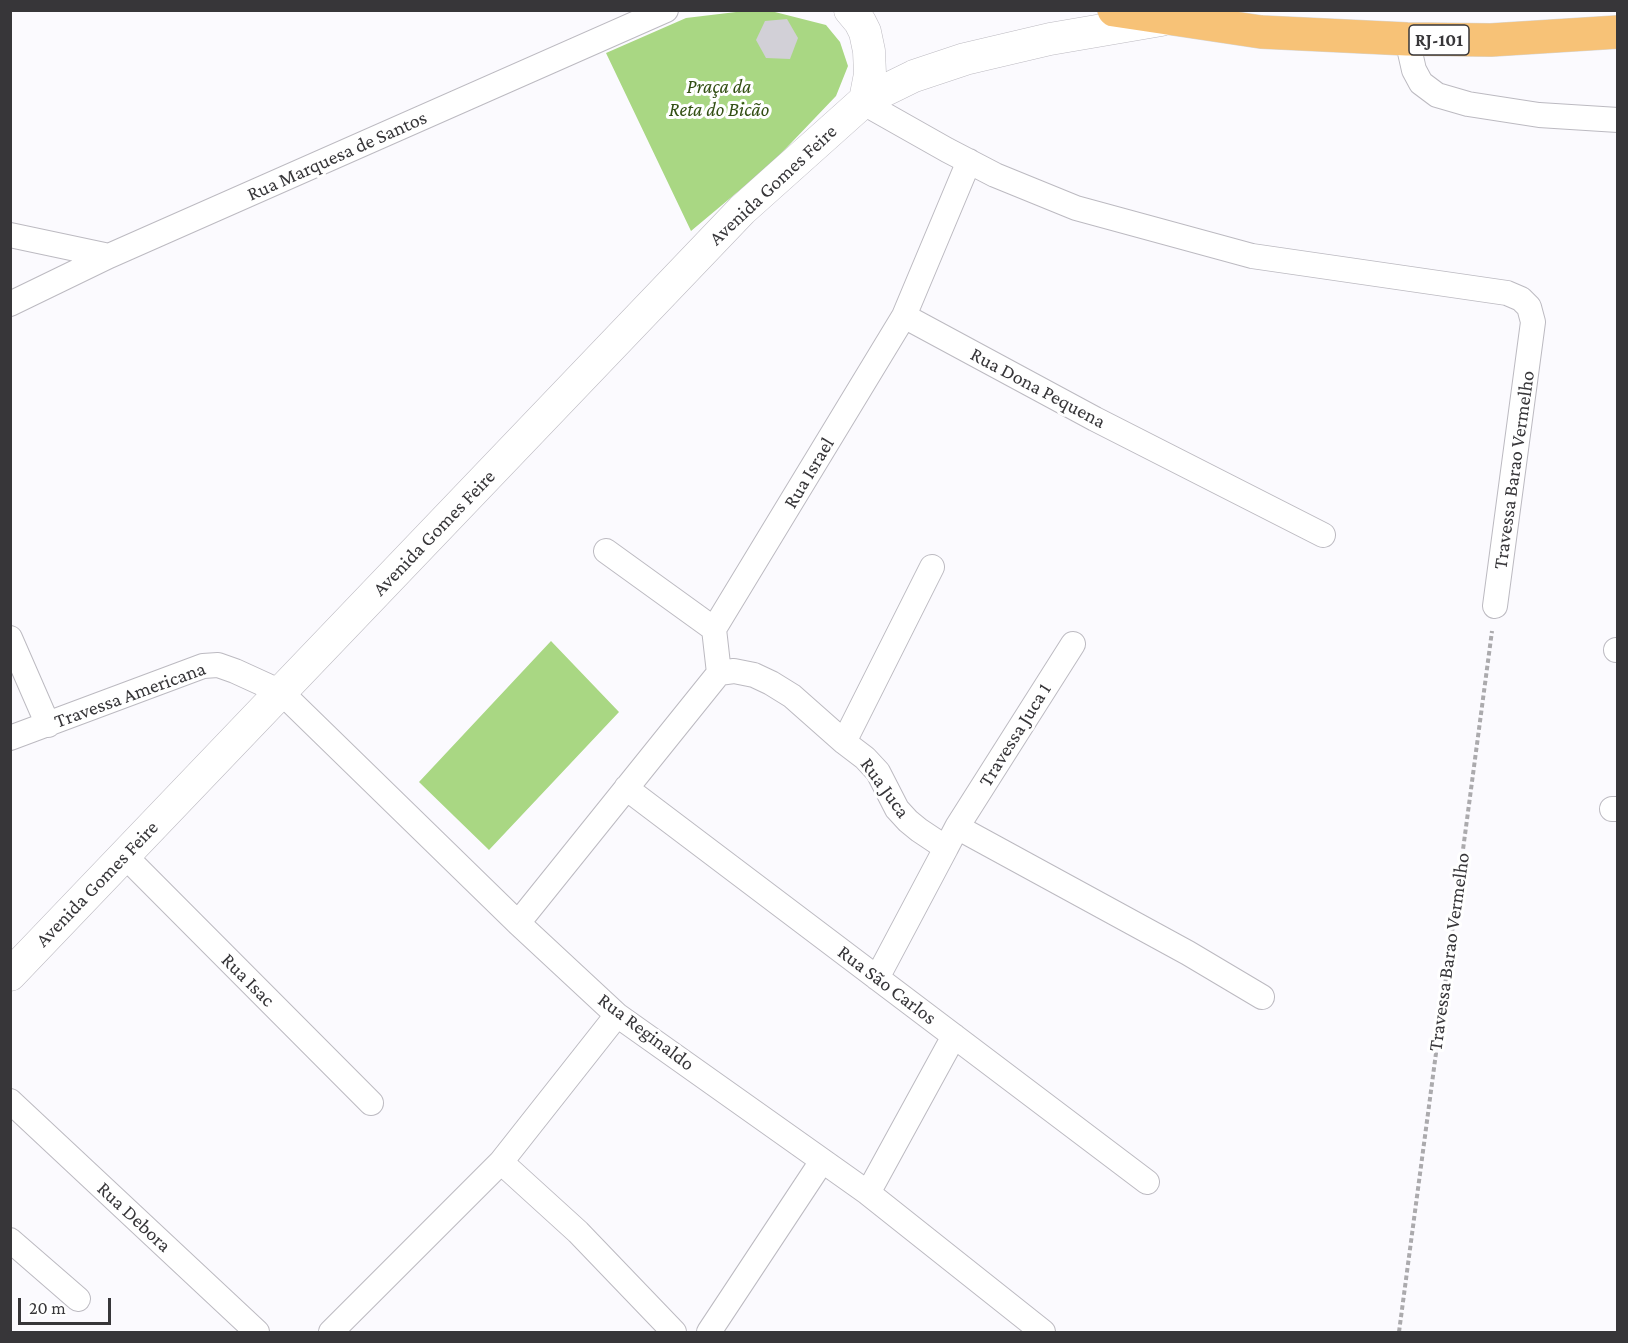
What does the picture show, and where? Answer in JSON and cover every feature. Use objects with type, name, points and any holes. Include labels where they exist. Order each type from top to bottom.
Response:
[{"type":"main road","name":"RJ-101","points":[[1114,10],[1261,32],[1407,39],[1491,40],[1617,32]]},
{"type":"street","name":"Rua Marquesa de Santos","points":[[10,304],[109,256],[666,10]]},
{"type":"street","points":[[850,10],[865,32],[869,51],[870,74],[863,101]]},
{"type":"street","name":"Avenida Gomes Feire","points":[[10,975],[742,210],[863,101],[914,76],[964,59],[1050,39],[1173,18]]},
{"type":"street","points":[[1407,39],[1414,70],[1421,83],[1437,95],[1468,104],[1539,115],[1617,120]]},
{"type":"street","name":"Travessa Barao Vermelho","points":[[863,101],[995,175],[1076,208],[1252,256],[1507,293],[1521,299],[1529,307],[1533,322],[1495,606]]},
{"type":"street","points":[[904,316],[969,161]]},
{"type":"street","points":[[10,235],[109,256]]},
{"type":"street","name":"Rua Dona Pequena","points":[[904,316],[1095,419],[1323,535]]},
{"type":"street","name":"Rua Israel","points":[[714,629],[904,316]]},
{"type":"street","points":[[518,923],[719,673],[714,629],[606,551]]},
{"type":"street","points":[[844,742],[932,567]]},
{"type":"street","points":[[10,638],[48,724]]},
{"type":"street","name":"Travessa Juca 1","points":[[957,826],[1073,644]]},
{"type":"street","name":"Travessa Americana","points":[[10,738],[203,666],[218,665],[281,692]]},
{"type":"street","name":"Rua Juca","points":[[719,673],[734,670],[754,675],[792,696],[865,758],[878,772],[897,809],[908,821],[946,848]]},
{"type":"street","name":"Rua Reginaldo","points":[[281,692],[518,923],[617,1015],[868,1193],[1044,1332]]},
{"type":"street","name":"Rua São Carlos","points":[[626,788],[1147,1182]]},
{"type":"street","points":[[877,978],[957,826],[1188,953],[1262,997]]},
{"type":"street","name":"Rua Isac","points":[[125,856],[371,1103]]},
{"type":"street","points":[[331,1332],[501,1161],[617,1015]]},
{"type":"street","points":[[868,1193],[954,1036]]},
{"type":"street","name":"Rua Debora","points":[[10,1101],[257,1332]]},
{"type":"street","points":[[501,1161],[578,1232],[674,1332]]},
{"type":"street","points":[[709,1332],[822,1161]]},
{"type":"street","points":[[10,1240],[78,1299]]},
{"type":"path","name":"Travessa Barao Vermelho","points":[[1399,1332],[1495,606]]},
{"type":"green space","name":"Praça da Reta do Bicão","points":[[771,11],[826,25],[840,42],[848,66],[836,96],[771,164],[691,231],[606,53],[686,18],[736,12]]},
{"type":"green space","points":[[551,641],[619,712],[489,850],[419,782]]},
{"type":"building","points":[[787,19],[798,38],[790,59],[766,58],[756,40],[765,21]]}]
